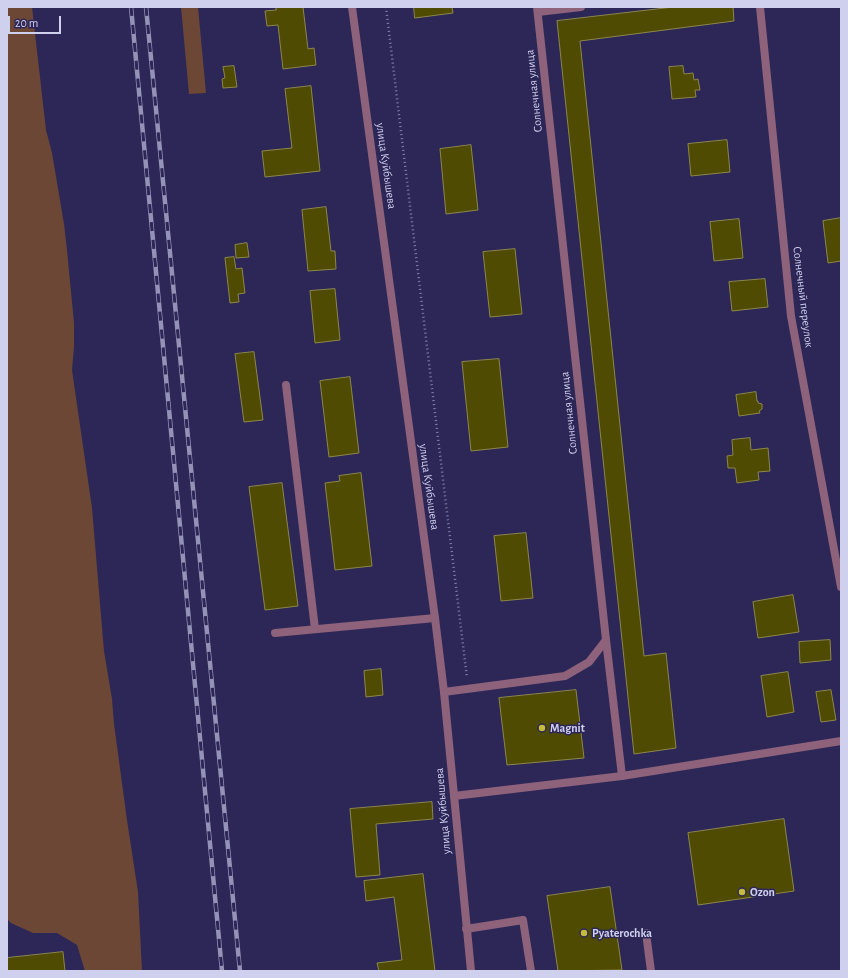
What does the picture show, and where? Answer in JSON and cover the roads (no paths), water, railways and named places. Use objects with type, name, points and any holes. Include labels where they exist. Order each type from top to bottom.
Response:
[{"type":"street","name":"улица Куйбышева","points":[[352,7],[435,618],[444,692],[471,971]]},
{"type":"street","points":[[537,10],[581,7]]},
{"type":"street","name":"Солнечный переулок","points":[[760,7],[791,316],[841,587]]},
{"type":"street","name":"Солнечная улица","points":[[537,10],[622,776]]},
{"type":"street","points":[[286,385],[315,629]]},
{"type":"street","points":[[275,633],[435,618]]},
{"type":"street","points":[[444,692],[565,676],[589,662],[606,640]]},
{"type":"street","points":[[454,796],[622,776],[841,741]]},
{"type":"street","points":[[466,929],[523,920],[531,971]]},
{"type":"street","points":[[646,933],[651,971]]},
{"type":"railway","points":[[131,7],[222,971]]},
{"type":"railway","points":[[146,7],[240,971]]},
{"type":"place","name":"Magnit","points":[[542,728]]},
{"type":"place","name":"Ozon","points":[[742,892]]},
{"type":"place","name":"Pyaterochka","points":[[584,933]]}]
